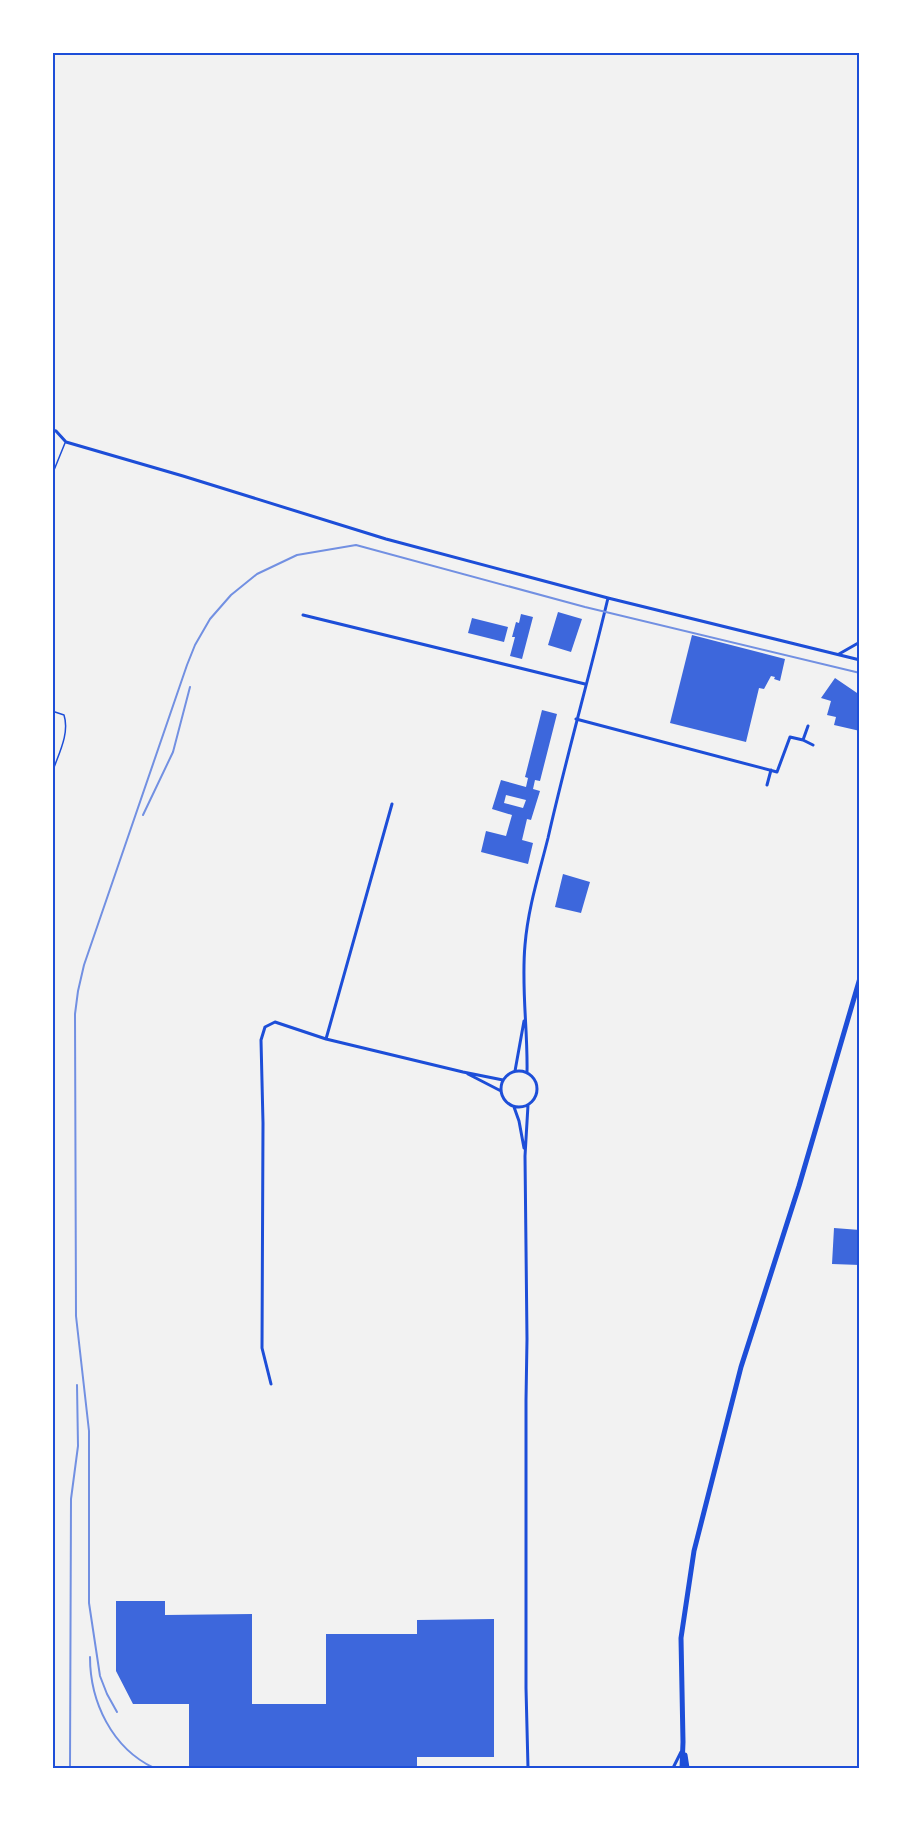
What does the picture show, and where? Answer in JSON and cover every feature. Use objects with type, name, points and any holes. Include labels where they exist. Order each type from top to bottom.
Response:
[{"type":"main road","points":[[682,1768],[681,1638],[694,1551],[741,1367],[799,1186],[860,978]]},
{"type":"main road","points":[[683,1742],[687,1768]]},
{"type":"street","points":[[52,430],[56,431],[66,442],[386,539],[608,598],[860,660]]},
{"type":"street","points":[[527,1073],[523,993],[524,946],[529,909],[608,598]]},
{"type":"street","points":[[303,615],[585,684]]},
{"type":"street","points":[[837,654],[860,642]]},
{"type":"street","points":[[576,719],[777,772],[789,737],[813,745]]},
{"type":"street","points":[[803,740],[808,726]]},
{"type":"street","points":[[767,785],[771,770]]},
{"type":"street","points":[[326,1040],[392,804]]},
{"type":"street","points":[[515,1071],[525,1017]]},
{"type":"street","points":[[271,1384],[262,1348],[261,1040],[265,1027],[274,1022],[326,1040],[503,1080]]},
{"type":"street","points":[[463,1072],[501,1092],[506,1102],[514,1107],[528,1105],[537,1093],[537,1087],[534,1078],[527,1073],[515,1071],[503,1080],[501,1092]]},
{"type":"street","points":[[528,1105],[525,1156],[528,1768]]},
{"type":"street","points":[[514,1107],[521,1128],[525,1156]]},
{"type":"street","points":[[673,1768],[679,1758],[683,1742]]},
{"type":"lane","points":[[52,475],[66,442]]},
{"type":"lane","points":[[52,711],[64,715],[66,731],[52,773]]},
{"type":"building","points":[[558,612],[582,619],[571,652],[548,645]]},
{"type":"building","points":[[521,614],[533,617],[522,659],[510,656],[515,637],[512,637]]},
{"type":"building","points":[[472,618],[508,627],[504,642],[468,633]]},
{"type":"building","points":[[692,635],[785,659],[780,681],[771,676],[764,689],[759,688],[746,742],[670,723]]},
{"type":"building","points":[[835,678],[860,695],[860,731],[834,725],[836,717],[827,715],[831,701],[821,698]]},
{"type":"building","points":[[542,710],[557,714],[540,781],[535,780],[533,789],[540,791],[531,820],[527,819],[522,840],[533,843],[528,864],[481,852],[486,831],[506,836],[512,815],[492,809],[501,780],[526,787],[528,778],[525,777]],"holes":[[[506,795],[526,800],[523,808],[504,803]]]},
{"type":"building","points":[[563,874],[590,882],[581,913],[555,907]]},
{"type":"building","points":[[834,1228],[860,1230],[860,1265],[832,1264]]},
{"type":"building","points":[[116,1601],[165,1601],[165,1615],[252,1614],[252,1704],[326,1704],[326,1634],[417,1634],[417,1620],[494,1619],[494,1757],[417,1757],[417,1768],[191,1768],[189,1766],[189,1704],[133,1704],[116,1671]]},
{"type":"railway","points":[[117,1712],[100,1676],[89,1603],[89,1431],[76,1316],[75,1014],[84,965],[187,665],[210,619],[231,595],[257,574],[297,555],[356,545],[585,607],[860,673]]},
{"type":"railway","points":[[143,815],[173,752],[190,687]]},
{"type":"railway","points":[[70,1768],[71,1499],[78,1446],[77,1385]]},
{"type":"railway","points":[[90,1657],[94,1691],[106,1722],[126,1749],[154,1768]]}]
